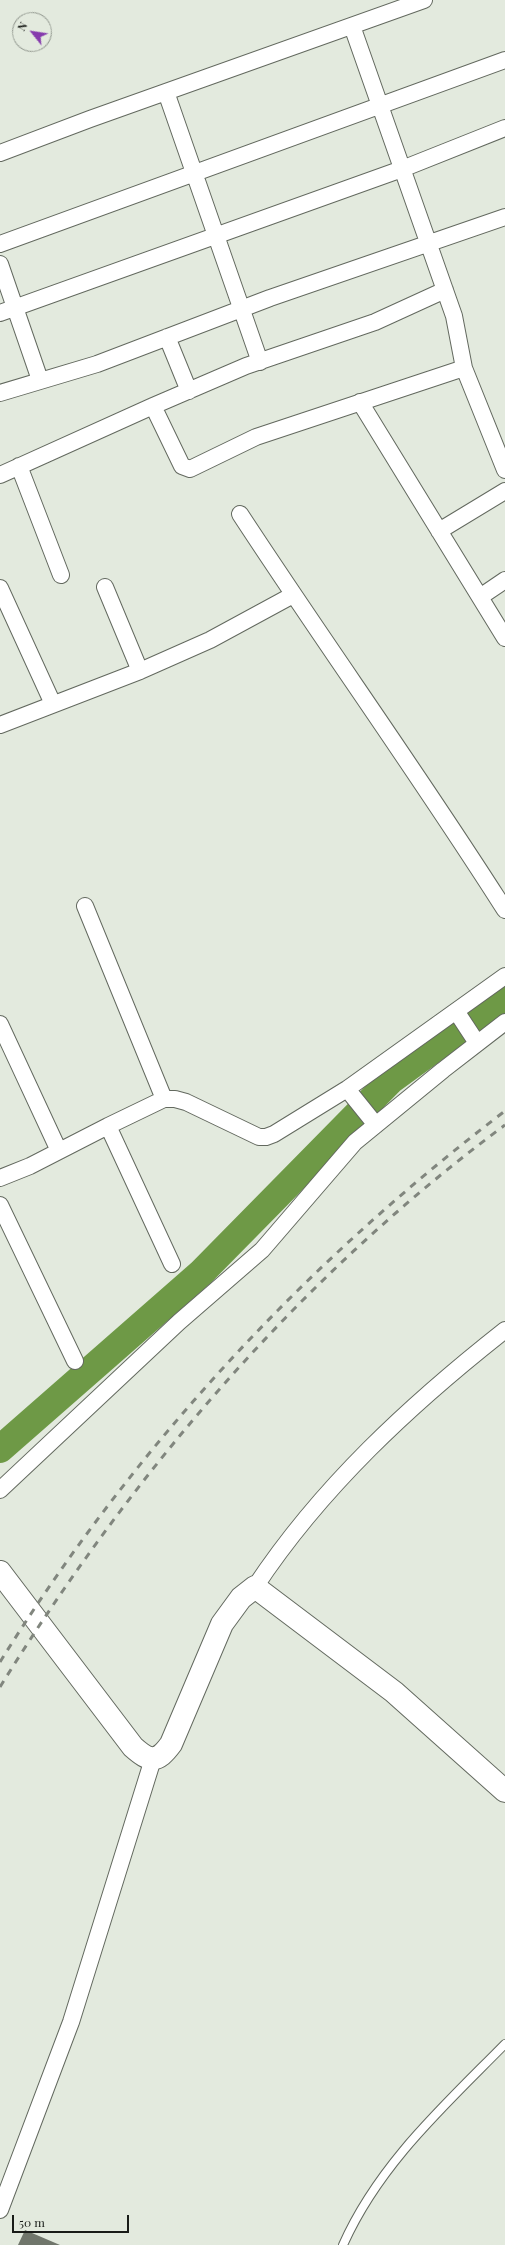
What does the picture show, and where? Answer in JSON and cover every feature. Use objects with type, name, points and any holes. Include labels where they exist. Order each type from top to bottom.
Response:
[{"type":"street","points":[[0,153],[418,1]]},
{"type":"street","points":[[352,26],[454,316],[464,368],[505,470]]},
{"type":"street","points":[[0,244],[194,172],[505,60]]},
{"type":"street","points":[[166,92],[260,362]]},
{"type":"street","points":[[0,313],[402,169],[505,128]]},
{"type":"street","points":[[0,393],[97,364],[242,309],[505,218]]},
{"type":"street","points":[[0,264],[40,380]]},
{"type":"street","points":[[0,475],[189,391],[260,362],[375,322],[445,290]]},
{"type":"street","points":[[167,337],[189,391]]},
{"type":"street","points":[[153,406],[179,461],[187,470],[194,468],[256,437],[464,368]]},
{"type":"street","points":[[360,402],[505,638]]},
{"type":"street","points":[[19,466],[61,575]]},
{"type":"street","points":[[439,531],[505,491]]},
{"type":"street","points":[[240,514],[293,595],[438,805],[505,910]]},
{"type":"street","points":[[480,597],[505,580]]},
{"type":"street","points":[[105,587],[140,671]]},
{"type":"street","points":[[0,588],[53,704]]},
{"type":"street","points":[[0,725],[140,671],[210,640],[293,595]]},
{"type":"street","points":[[85,906],[164,1099]]},
{"type":"street","points":[[0,1178],[30,1166],[164,1099],[175,1099],[186,1102],[247,1133],[266,1138],[347,1089],[505,976]]},
{"type":"street","points":[[456,1011],[477,1043]]},
{"type":"street","points":[[0,1490],[179,1322],[262,1250],[356,1142],[477,1043],[505,1022]]},
{"type":"street","points":[[0,1024],[59,1151]]},
{"type":"street","points":[[347,1089],[376,1125]]},
{"type":"street","points":[[108,1126],[172,1264]]},
{"type":"street","points":[[0,1205],[75,1361]]},
{"type":"street","points":[[0,1572],[133,1746],[146,1756],[153,1759],[160,1757],[171,1744],[222,1624],[241,1598],[255,1587],[282,1549],[330,1490],[380,1437],[466,1360],[505,1330]]},
{"type":"street","points":[[255,1587],[394,1692],[505,1791]]},
{"type":"street","points":[[0,2210],[71,2022],[153,1759]]},
{"type":"lane","points":[[343,2245],[364,2202],[389,2166],[418,2132],[505,2044]]},
{"type":"building","points":[[25,2230],[60,2245],[18,2245]]},
{"type":"waterway","points":[[0,1449],[201,1273],[391,1080],[505,997]]},
{"type":"railway","points":[[0,1662],[52,1583],[107,1507],[165,1434],[227,1363],[292,1296],[360,1231],[431,1170],[505,1111]]},
{"type":"railway","points":[[0,1687],[52,1607],[106,1530],[164,1455],[226,1382],[291,1312],[359,1246],[430,1184],[505,1125]]}]
